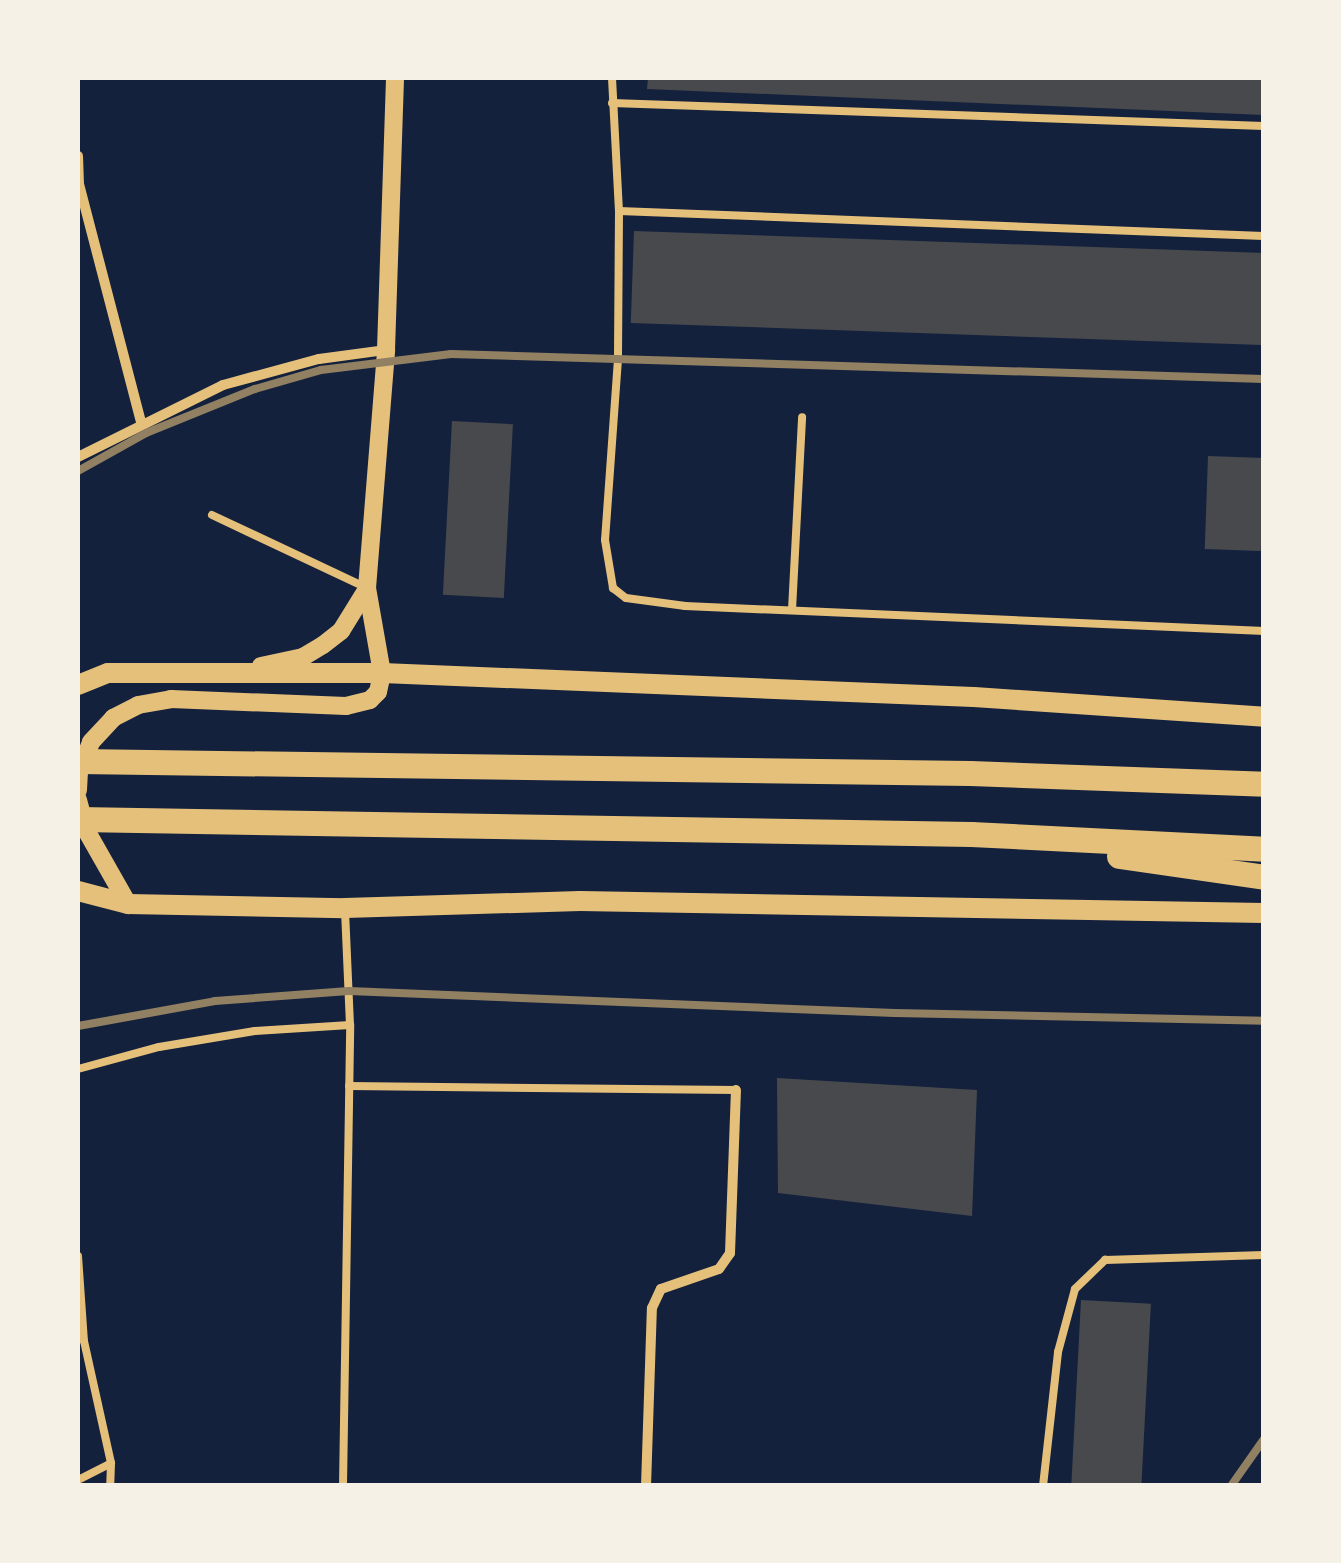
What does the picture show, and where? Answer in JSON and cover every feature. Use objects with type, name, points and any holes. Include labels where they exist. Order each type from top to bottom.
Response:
[{"type":"main road","points":[[78,685],[108,673],[382,673],[974,697],[1264,716]]},
{"type":"main road","points":[[78,761],[970,773],[1264,784]]},
{"type":"main road","points":[[78,820],[971,834],[1264,849]]},
{"type":"main road","points":[[971,834],[1264,877]]},
{"type":"main road","points":[[78,890],[128,904],[345,908],[600,901],[1264,913]]},
{"type":"street","points":[[78,790],[78,772],[91,742],[113,718],[138,704],[171,699],[346,706],[370,700],[378,692],[382,673],[367,588],[386,350],[394,78]]},
{"type":"street","points":[[78,156],[78,184],[141,422]]},
{"type":"street","points":[[78,458],[141,422],[259,372],[386,350]]},
{"type":"street","points":[[222,670],[303,657],[341,631],[367,588]]},
{"type":"street","points":[[78,678],[108,673]]},
{"type":"street","points":[[78,800],[86,830],[128,904]]},
{"type":"street","points":[[78,899],[128,904]]},
{"type":"street","points":[[646,1486],[652,1308],[661,1289],[719,1269],[730,1254],[736,1090]]},
{"type":"lane","points":[[612,78],[619,211],[618,358],[605,540],[612,588],[626,598],[685,606],[1264,631]]},
{"type":"lane","points":[[612,103],[1264,126]]},
{"type":"lane","points":[[619,211],[1264,236]]},
{"type":"lane","points":[[792,610],[802,417]]},
{"type":"lane","points":[[212,515],[367,588]]},
{"type":"lane","points":[[343,1486],[350,1086],[345,908]]},
{"type":"lane","points":[[78,1069],[158,1047],[255,1031],[350,1025]]},
{"type":"lane","points":[[350,1086],[736,1090]]},
{"type":"lane","points":[[78,1247],[84,1341],[112,1464],[110,1486]]},
{"type":"lane","points":[[1043,1486],[1058,1352],[1076,1289],[1105,1260],[1264,1254]]},
{"type":"lane","points":[[78,1480],[112,1464]]},
{"type":"building","points":[[648,78],[1264,78],[1264,115],[647,89]]},
{"type":"building","points":[[634,231],[1264,253],[1261,345],[631,323]]},
{"type":"building","points":[[452,421],[513,424],[504,598],[443,595]]},
{"type":"building","points":[[1208,456],[1264,458],[1261,551],[1205,549]]},
{"type":"building","points":[[777,1078],[977,1090],[972,1216],[778,1193]]},
{"type":"building","points":[[1081,1300],[1151,1304],[1141,1486],[1071,1486]]},
{"type":"railway","points":[[78,471],[146,433],[255,389],[321,370],[451,354],[1264,379]]},
{"type":"railway","points":[[78,1026],[215,1001],[349,991],[895,1013],[1264,1021]]},
{"type":"railway","points":[[1231,1486],[1264,1439]]}]
